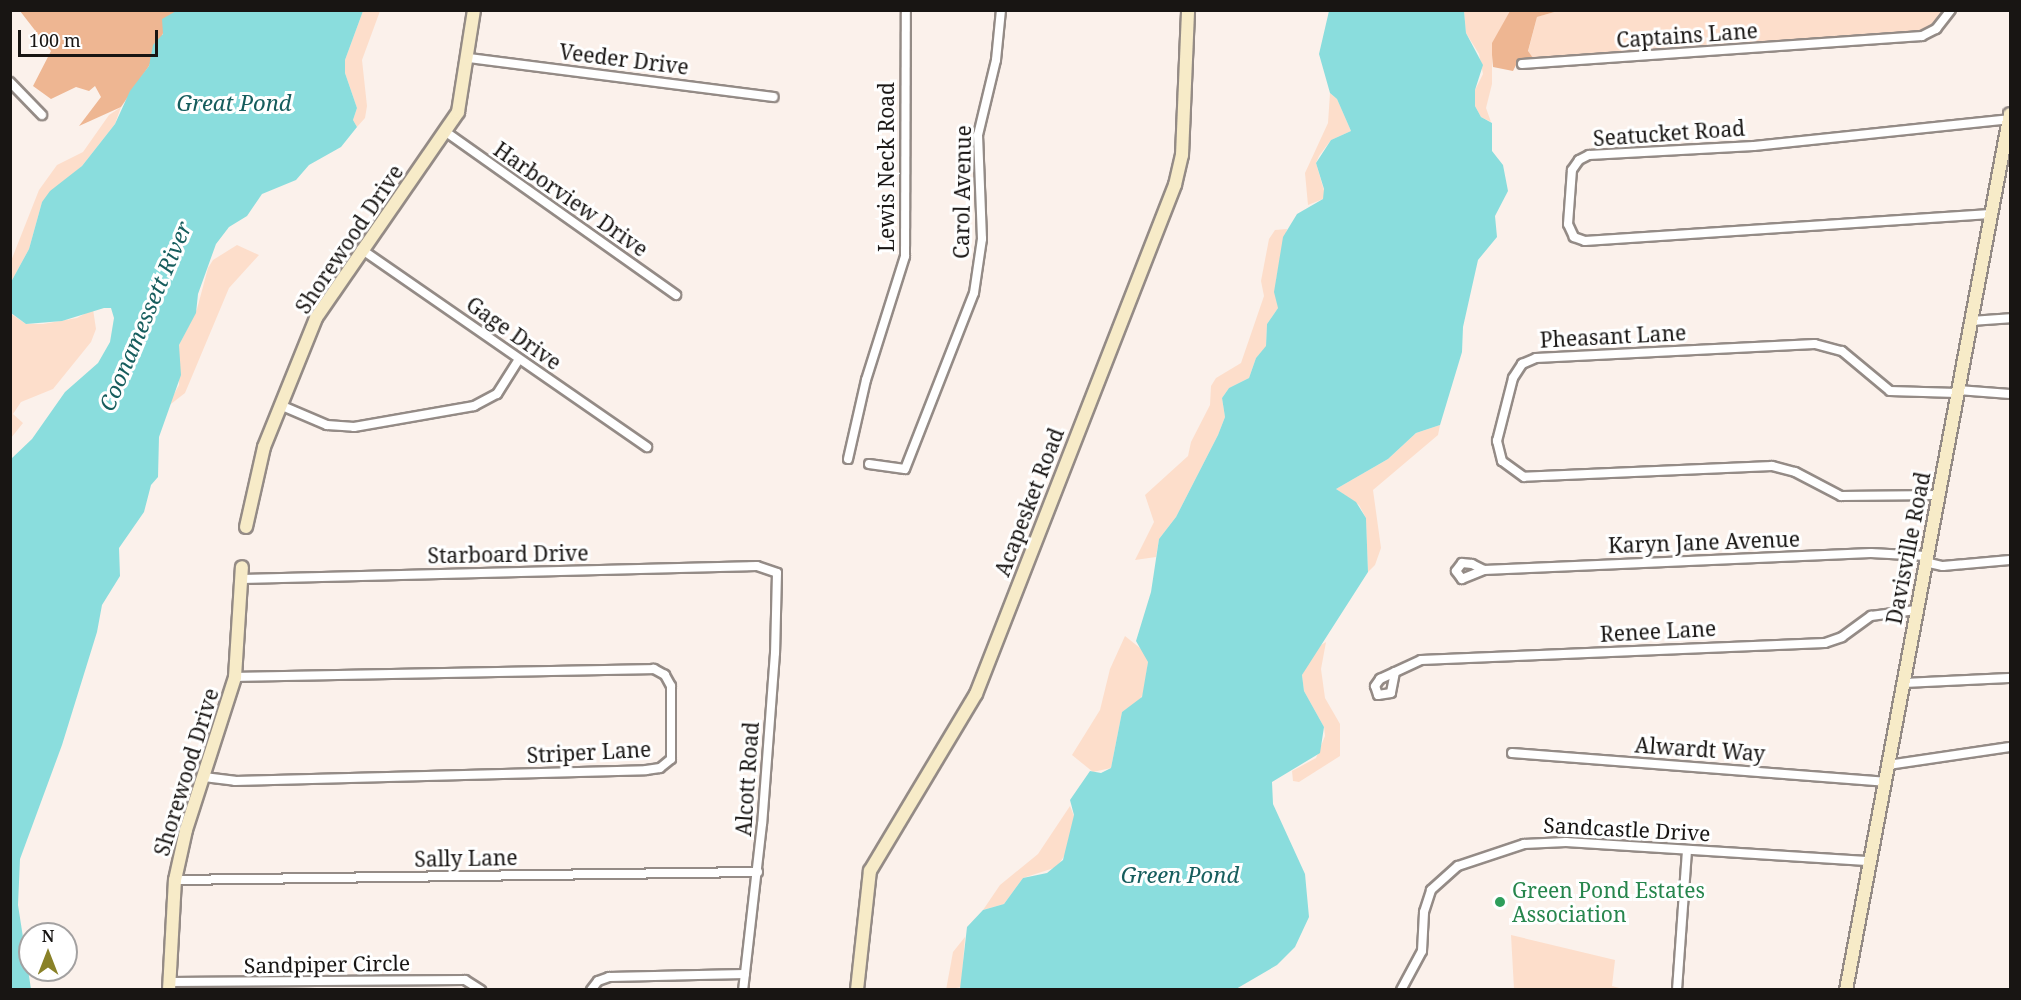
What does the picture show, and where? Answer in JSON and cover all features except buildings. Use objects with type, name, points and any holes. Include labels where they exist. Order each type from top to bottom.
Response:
[{"type":"main road","name":"Shorewood Drive","points":[[246,527],[264,447],[316,318],[361,249],[459,112],[469,58],[474,10]]},
{"type":"main road","name":"Acapesket Road","points":[[857,990],[870,871],[976,694],[1175,184],[1182,155],[1188,10]]},
{"type":"main road","name":"Davisville Road","points":[[1846,990],[1925,559],[2010,117]]},
{"type":"main road","name":"Shorewood Drive","points":[[170,986],[175,880],[186,830],[235,677],[242,573]]},
{"type":"street","name":"Lewis Neck Road","points":[[848,459],[866,380],[905,256],[906,10]]},
{"type":"street","name":"Carol Avenue","points":[[869,464],[905,469],[974,294],[982,239],[978,135],[996,60],[1001,10]]},
{"type":"street","name":"Captains Lane","points":[[1522,64],[1922,36],[1936,29],[1951,10]]},
{"type":"street","name":"Veeder Drive","points":[[469,58],[774,97]]},
{"type":"street","points":[[10,82],[42,115]]},
{"type":"street","name":"Seatucket Road","points":[[1990,214],[1585,241],[1574,237],[1568,224],[1572,170],[1579,160],[1589,155],[1742,147],[2010,117]]},
{"type":"street","name":"Harborview Drive","points":[[446,132],[676,295]]},
{"type":"street","name":"Gage Drive","points":[[361,249],[647,447]]},
{"type":"street","points":[[1971,321],[2010,318]]},
{"type":"street","name":"Pheasant Lane","points":[[1939,495],[1841,496],[1795,471],[1772,466],[1524,477],[1502,461],[1497,441],[1513,378],[1522,364],[1536,358],[1815,344],[1842,351],[1890,391],[2010,394]]},
{"type":"street","points":[[280,405],[327,425],[354,427],[474,406],[497,394],[519,359]]},
{"type":"street","name":"Karyn Jane Avenue","points":[[1484,570],[1871,553],[1925,559],[1943,566],[2010,560]]},
{"type":"street","name":"Starboard Drive","points":[[242,573],[757,566],[775,572]]},
{"type":"street","name":"Alcott Road","points":[[743,990],[758,872],[775,653],[779,577],[775,572]]},
{"type":"street","name":"Renee Lane","points":[[1395,672],[1421,660],[1825,643],[1842,637],[1870,616],[1916,610]]},
{"type":"street","name":"Striper Lane","points":[[204,777],[236,781],[646,770],[660,768],[671,759],[671,686],[665,675],[654,669],[235,677]]},
{"type":"street","points":[[1903,683],[2010,678]]},
{"type":"street","points":[[1888,765],[2010,747]]},
{"type":"street","name":"Alwardt Way","points":[[1512,753],[1885,782]]},
{"type":"street","name":"Sandcastle Drive","points":[[1401,990],[1422,951],[1424,912],[1431,890],[1458,866],[1541,841],[1870,861]]},
{"type":"street","points":[[1677,990],[1687,850]]},
{"type":"street","name":"Sally Lane","points":[[175,880],[758,872]]},
{"type":"street","points":[[591,990],[597,981],[609,977],[745,974]]},
{"type":"street","name":"Sandpiper Circle","points":[[170,986],[465,980],[481,990]]},
{"type":"shaded area","points":[[20,11],[178,11],[170,17],[149,66],[121,107],[79,126],[101,97],[95,86],[89,91],[76,87],[51,99],[33,86],[51,51]]},
{"type":"shaded area","points":[[363,11],[380,11],[362,60],[367,106],[365,118],[357,127],[353,120],[357,108],[345,73],[345,60]]},
{"type":"shaded area","points":[[1464,11],[1510,11],[1492,55],[1492,84],[1486,108],[1491,122],[1481,117],[1475,106],[1475,90],[1483,74],[1479,54],[1466,33]]},
{"type":"shaded area","points":[[1510,11],[1558,11],[1537,17],[1528,51],[1533,58],[1519,59],[1513,71],[1493,67],[1492,55],[1492,43]]},
{"type":"shaded area","points":[[1558,11],[1945,11],[1934,24],[1921,32],[1533,58],[1528,52],[1537,17]]},
{"type":"shaded area","points":[[1330,93],[1337,99],[1351,131],[1331,140],[1319,156],[1316,163],[1325,194],[1323,199],[1308,205],[1305,173],[1328,123]]},
{"type":"shaded area","points":[[121,107],[115,124],[82,166],[42,202],[29,249],[11,282],[11,261],[39,190],[57,165],[83,152],[109,115]]},
{"type":"shaded area","points":[[1287,229],[1276,280],[1278,308],[1267,324],[1266,347],[1256,358],[1249,378],[1229,388],[1222,398],[1225,417],[1218,435],[1176,517],[1159,539],[1156,557],[1135,560],[1154,522],[1145,495],[1188,456],[1191,442],[1210,405],[1211,386],[1216,378],[1241,363],[1264,296],[1261,281],[1269,239],[1275,230]]},
{"type":"shaded area","points":[[237,245],[259,255],[229,288],[185,393],[167,407],[179,385],[179,345],[197,309],[208,268],[213,260]]},
{"type":"shaded area","points":[[93,309],[96,329],[91,342],[53,389],[21,402],[13,414],[23,423],[11,438],[10,313],[26,324],[43,324],[77,318]]},
{"type":"shaded area","points":[[1440,425],[1438,435],[1373,490],[1381,548],[1375,565],[1368,572],[1366,518],[1359,505],[1336,489],[1388,459],[1416,433]]},
{"type":"shaded area","points":[[1125,636],[1145,652],[1148,662],[1144,692],[1140,700],[1122,712],[1111,768],[1093,772],[1072,755],[1100,710],[1110,669]]},
{"type":"shaded area","points":[[1326,642],[1321,669],[1325,698],[1340,724],[1340,756],[1299,782],[1293,781],[1292,771],[1316,758],[1325,736],[1324,727],[1304,691],[1302,675],[1316,648]]},
{"type":"shaded area","points":[[1070,806],[1074,816],[1070,847],[1057,867],[1023,878],[1004,904],[983,910],[1000,885],[1038,854]]},
{"type":"shaded area","points":[[1511,935],[1615,960],[1612,986],[1623,989],[1514,989]]},
{"type":"shaded area","points":[[965,937],[961,987],[946,990],[953,952]]},
{"type":"water","name":"Great Pond","points":[[178,10],[363,11],[345,60],[345,73],[357,108],[353,120],[357,127],[341,147],[309,165],[296,180],[262,194],[247,216],[229,227],[216,244],[198,294],[196,313],[179,345],[181,375],[159,437],[158,477],[151,485],[144,512],[119,548],[120,576],[102,605],[97,632],[62,745],[20,859],[18,982],[30,982],[31,989],[11,989],[11,459],[32,439],[65,392],[98,363],[110,342],[114,318],[111,308],[104,308],[62,321],[26,324],[11,313],[11,282],[29,249],[42,202],[50,191],[82,166],[115,124],[130,91],[149,66],[153,45],[163,34],[162,19]]},
{"type":"water","name":"Green Pond","points":[[1329,11],[1464,11],[1466,33],[1483,65],[1475,90],[1475,106],[1481,117],[1492,123],[1492,151],[1503,165],[1508,191],[1495,216],[1497,237],[1478,260],[1463,327],[1462,352],[1440,425],[1416,433],[1388,459],[1336,489],[1356,502],[1366,518],[1368,572],[1302,675],[1304,691],[1324,727],[1320,753],[1272,782],[1273,804],[1305,874],[1309,917],[1295,947],[1277,965],[1236,989],[960,989],[967,927],[983,910],[1004,904],[1023,878],[1047,873],[1063,860],[1074,815],[1070,800],[1090,771],[1101,773],[1111,768],[1122,712],[1142,697],[1148,662],[1136,641],[1151,592],[1159,539],[1176,517],[1218,435],[1225,417],[1222,398],[1229,388],[1249,378],[1256,358],[1266,346],[1267,324],[1278,308],[1274,292],[1283,237],[1297,214],[1323,199],[1324,189],[1316,163],[1331,140],[1351,131],[1337,99],[1330,93],[1319,54]]},
{"type":"place","name":"Green Pond Estates Association","points":[[1500,902]]},
{"type":"water label","name":"Coonamessett River","points":[[145,316]]}]
